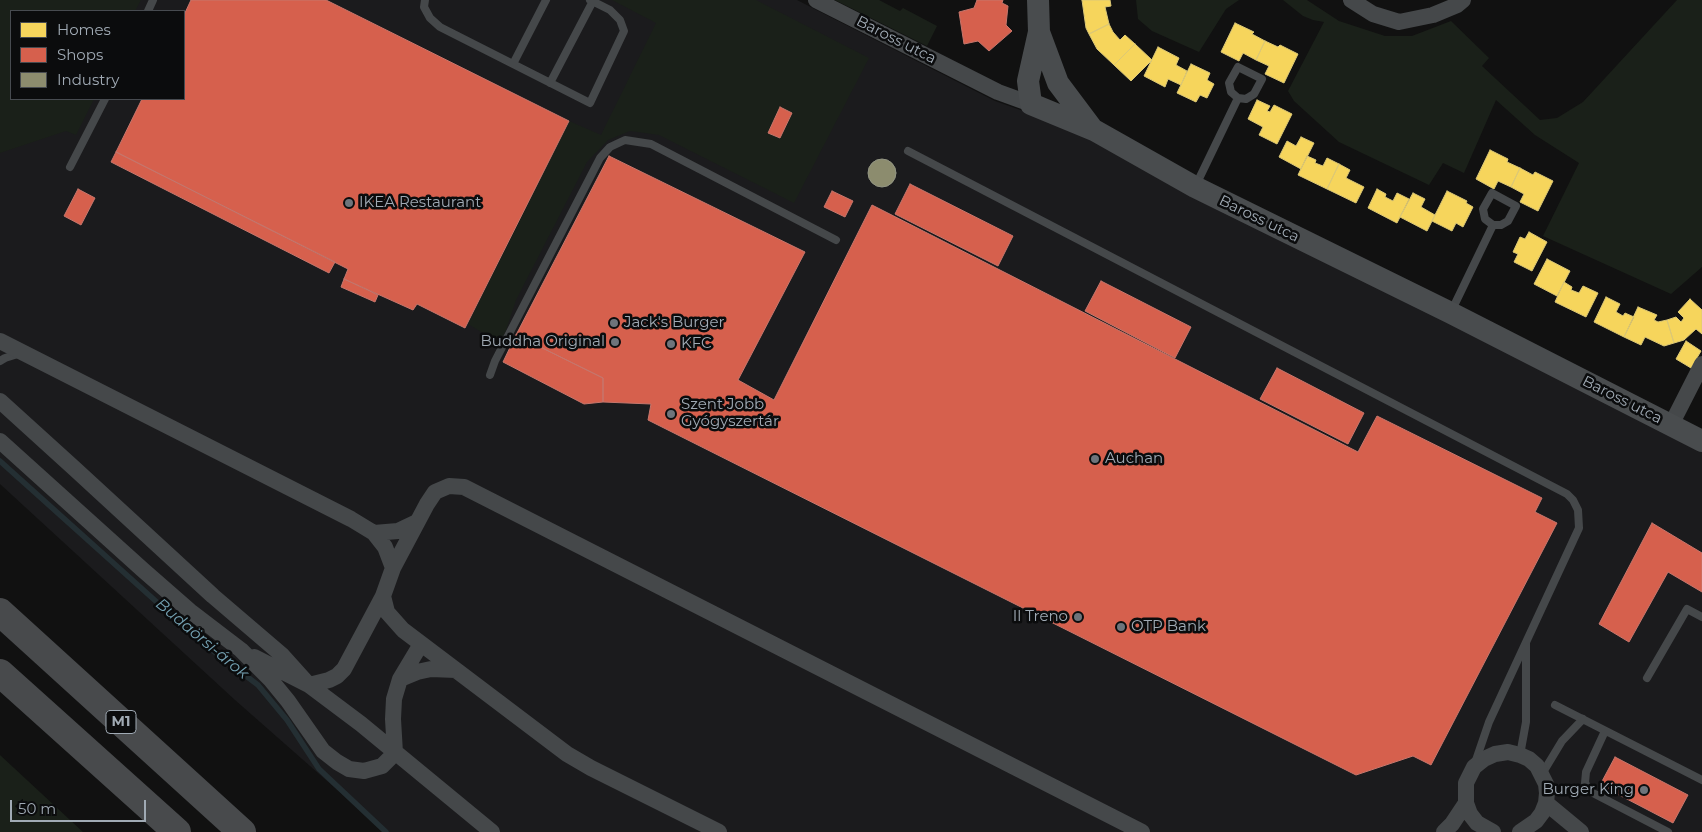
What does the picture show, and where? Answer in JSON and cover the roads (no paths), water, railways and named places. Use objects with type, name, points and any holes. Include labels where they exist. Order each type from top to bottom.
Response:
[{"type":"highway","name":"M1","points":[[0,612],[242,832]]},
{"type":"highway","points":[[0,672],[177,832]]},
{"type":"street","name":"Baross utca","points":[[816,0],[998,92],[1094,130],[1195,187],[1450,313],[1702,441]]},
{"type":"street","points":[[1030,104],[1028,81],[1039,32],[1038,0]]},
{"type":"street","points":[[1350,0],[1373,14],[1399,22],[1433,15],[1463,0]]},
{"type":"street","points":[[1039,32],[1058,84],[1094,130]]},
{"type":"street","points":[[0,341],[351,519],[374,533],[385,547],[393,568]]},
{"type":"street","points":[[1671,425],[1702,364]]},
{"type":"street","points":[[0,402],[75,468],[213,596],[282,655],[309,685],[492,832]]},
{"type":"street","points":[[0,441],[190,611],[241,650],[270,679],[288,701],[323,751],[349,770],[364,771],[382,766],[396,753]]},
{"type":"street","points":[[241,650],[309,685],[337,676],[344,669],[384,596],[393,568],[435,492],[449,486],[464,487],[1142,832]]},
{"type":"street","points":[[374,533],[398,531],[417,522]]},
{"type":"street","points":[[384,596],[387,612],[403,630],[567,754],[719,832]]},
{"type":"street","points":[[396,753],[393,719],[394,699],[400,679],[421,644]]},
{"type":"street","points":[[400,679],[417,672],[432,669],[456,670]]},
{"type":"street","points":[[1493,832],[1477,823],[1470,814],[1466,803],[1466,783],[1474,767],[1484,759],[1495,754],[1508,752],[1520,755],[1536,766],[1546,784],[1546,803],[1536,821],[1520,832]]},
{"type":"street","points":[[1444,832],[1452,824],[1466,803]]},
{"type":"street","points":[[1546,803],[1582,832]]},
{"type":"lane","points":[[425,0],[424,7],[430,18],[440,27],[550,83],[590,103],[624,31],[620,20],[610,10],[592,1],[550,83]]},
{"type":"lane","points":[[513,64],[546,0]]},
{"type":"lane","points":[[1238,66],[1262,79],[1254,94],[1246,99],[1238,98],[1231,92],[1229,83],[1238,66]]},
{"type":"lane","points":[[1195,187],[1238,98]]},
{"type":"lane","points":[[70,167],[104,100]]},
{"type":"lane","points":[[490,375],[600,158],[610,147],[625,140],[651,144],[836,240]]},
{"type":"lane","points":[[908,151],[1567,494],[1573,500],[1578,510],[1579,528],[1489,722],[1474,767]]},
{"type":"lane","points":[[1492,193],[1516,206],[1508,221],[1501,225],[1493,225],[1485,219],[1483,210],[1492,193]]},
{"type":"lane","points":[[1450,313],[1493,225]]},
{"type":"lane","points":[[0,361],[24,353]]},
{"type":"lane","points":[[1647,678],[1687,609],[1702,617]]},
{"type":"lane","points":[[1520,755],[1526,722],[1526,641]]},
{"type":"lane","points":[[1555,705],[1702,780]]},
{"type":"lane","points":[[1542,774],[1562,741],[1582,719]]},
{"type":"lane","points":[[1605,731],[1586,772],[1585,783],[1590,792],[1668,832]]},
{"type":"waterway","name":"Budaörsi-árok","points":[[0,461],[199,640],[258,685],[287,720],[319,769],[386,832]]},
{"type":"place","name":"IKEA Restaurant","points":[[349,203]]},
{"type":"place","name":"Jack's Burger","points":[[614,323]]},
{"type":"place","name":"Buddha Original","points":[[615,342]]},
{"type":"place","name":"KFC","points":[[671,344]]},
{"type":"place","name":"Szent Jobb Gyógyszertár","points":[[671,414]]},
{"type":"place","name":"Auchan","points":[[1095,459]]},
{"type":"place","name":"Il Treno","points":[[1078,617]]},
{"type":"place","name":"OTP Bank","points":[[1121,627]]},
{"type":"place","name":"Burger King","points":[[1644,790]]}]
